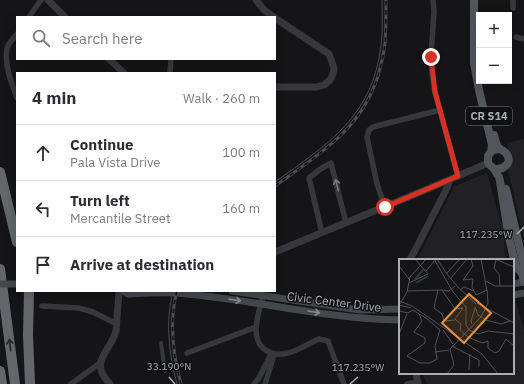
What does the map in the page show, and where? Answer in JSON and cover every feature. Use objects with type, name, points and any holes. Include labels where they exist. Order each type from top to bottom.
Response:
[{"type":"highway","points":[[0,172],[16,238]]},
{"type":"highway","points":[[0,269],[15,384]]},
{"type":"highway","points":[[29,292],[28,335],[30,384]]},
{"type":"highway","points":[[0,371],[2,384]]},
{"type":"main road","name":"CR S14","points":[[474,0],[474,63],[478,90],[492,145],[488,156],[491,166],[499,177],[508,233],[516,267],[522,274],[524,282]]},
{"type":"main road","points":[[478,0],[478,48]]},
{"type":"main road","name":"CR S14","points":[[482,84],[495,140],[500,150],[505,152],[508,158],[508,163],[503,168],[504,177],[524,266],[522,274]]},
{"type":"main road","points":[[490,152],[500,150]]},
{"type":"main road","points":[[491,166],[503,168]]},
{"type":"main road","points":[[514,284],[524,282]]},
{"type":"main road","points":[[0,284],[16,284]]},
{"type":"main road","name":"Civic Center Drive","points":[[125,292],[128,294],[177,293],[340,316],[399,320]]},
{"type":"main road","name":"Civic Center Drive","points":[[243,292],[264,294],[360,310],[399,309]]},
{"type":"main road","points":[[514,295],[524,293]]},
{"type":"street","points":[[30,16],[41,0]]},
{"type":"street","points":[[48,0],[64,16]]},
{"type":"street","points":[[256,0],[266,15]]},
{"type":"street","points":[[433,0],[431,57],[435,92],[458,176]]},
{"type":"street","points":[[513,0],[513,8]]},
{"type":"street","points":[[276,18],[329,54],[334,68],[330,80],[324,85],[317,87],[276,87]]},
{"type":"street","points":[[16,35],[7,48],[10,82],[16,96]]},
{"type":"street","points":[[516,37],[524,39]]},
{"type":"street","points":[[111,60],[123,72]]},
{"type":"street","points":[[170,72],[171,60]]},
{"type":"street","points":[[385,207],[367,137],[369,130],[373,127],[440,110]]},
{"type":"street","points":[[322,232],[309,178],[319,170],[332,163],[346,223]]},
{"type":"street","points":[[276,252],[458,176],[491,166]]},
{"type":"street","points":[[411,259],[450,180]]},
{"type":"street","points":[[110,384],[101,370],[100,363],[115,335],[119,292]]},
{"type":"street","points":[[264,294],[256,327],[258,341],[261,346],[272,354],[289,353],[319,339],[328,341],[344,384]]},
{"type":"street","points":[[42,306],[79,308],[92,312],[117,324]]},
{"type":"street","points":[[187,353],[256,327]]},
{"type":"street","points":[[161,343],[165,358],[165,370]]},
{"type":"street","points":[[254,384],[259,378],[272,354]]},
{"type":"street","points":[[265,384],[272,354]]},
{"type":"street","points":[[71,384],[100,363]]},
{"type":"street","points":[[407,384],[418,383]]},
{"type":"shaded area","points":[[524,139],[524,238],[508,171],[510,156],[507,143]]},
{"type":"shaded area","points":[[487,173],[504,233],[507,259],[418,259],[454,186]]},
{"type":"shaded area","points":[[515,298],[524,330],[524,384],[427,384],[422,374],[514,374]]},
{"type":"tram line","points":[[276,181],[330,141],[358,110],[368,92],[376,71],[382,40],[382,0]]},
{"type":"tram line","points":[[173,292],[169,314],[169,338],[177,384]]},
{"type":"railway","points":[[276,185],[336,140],[361,112],[378,76],[382,60],[385,43],[386,0]]},
{"type":"railway","points":[[177,292],[173,314],[173,338],[181,384]]},
{"type":"route","points":[[385,207],[458,176],[435,92],[431,57]]}]
